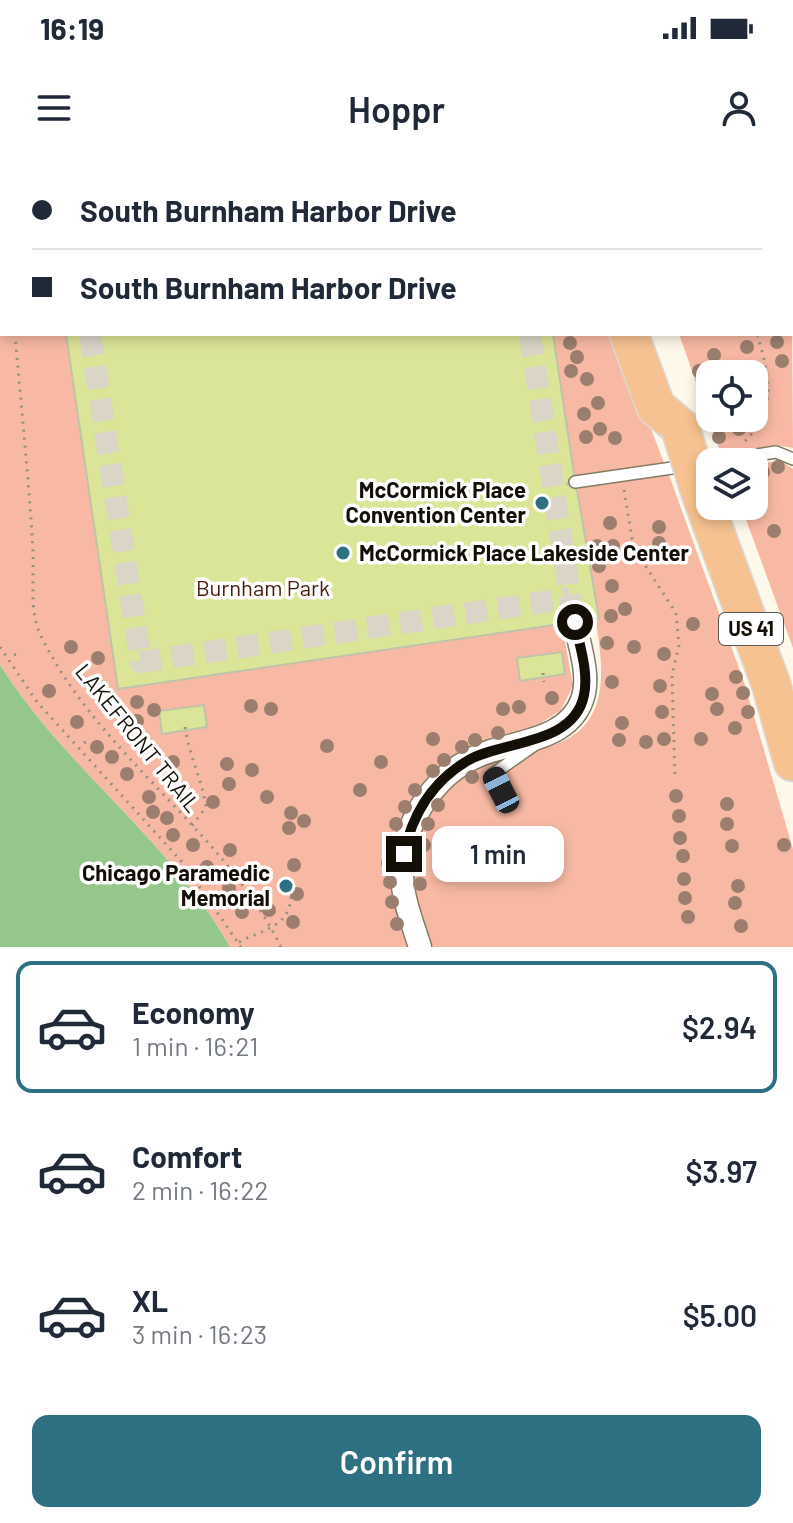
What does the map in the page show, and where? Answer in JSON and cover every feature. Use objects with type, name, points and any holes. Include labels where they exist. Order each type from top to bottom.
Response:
[{"type":"highway","points":[[630,336],[656,407],[680,427]]},
{"type":"highway","name":"US 41","points":[[656,336],[677,401],[680,427],[696,454]]},
{"type":"highway","name":"US 41","points":[[722,520],[793,762]]},
{"type":"street","points":[[420,947],[402,878],[406,845],[416,814],[440,781],[470,759],[549,734],[577,712],[584,697],[586,676],[575,622]]},
{"type":"lane","points":[[768,455],[776,452],[793,459]]},
{"type":"lane","points":[[575,482],[622,475],[696,474]]},
{"type":"lane","points":[[501,790],[493,774],[549,734]]},
{"type":"path","name":"LAKEFRONT TRAIL","points":[[15,336],[39,633],[92,713],[231,873],[271,927],[281,947]]},
{"type":"path","points":[[622,475],[632,538],[639,556],[676,613],[679,645],[672,675],[675,779]]},
{"type":"path","name":"LAKEFRONT TRAIL","points":[[0,647],[37,702],[183,863],[240,944]]},
{"type":"path","points":[[543,673],[544,682]]},
{"type":"path","points":[[185,727],[189,757],[202,780],[206,807],[191,827]]},
{"type":"path","points":[[240,944],[281,923],[288,914],[291,894]]},
{"type":"green space","name":"Burnham Park","points":[[0,336],[616,336],[664,463],[575,476],[576,488],[669,475],[744,682],[793,849],[793,947],[429,947],[413,901],[410,879],[416,835],[425,815],[452,781],[470,768],[497,757],[550,746],[570,737],[584,725],[594,711],[601,676],[595,618],[562,624],[573,686],[561,710],[538,725],[456,760],[427,786],[408,815],[398,849],[396,883],[413,947],[230,947],[206,908],[178,872],[55,737],[0,665]]},
{"type":"green space","points":[[680,336],[792,336],[793,448],[776,445],[719,448],[713,432],[768,432],[768,360],[696,360],[696,383]]},
{"type":"green space","points":[[781,461],[793,469],[793,648],[746,520],[768,520],[768,462]]},
{"type":"shaded area","points":[[0,665],[55,737],[178,872],[206,908],[230,947],[0,947]]},
{"type":"building","name":"McCormick Place Lakeside Center","points":[[66,336],[553,336],[574,474],[567,484],[577,490],[599,618],[589,620],[585,612],[573,608],[565,612],[561,624],[118,689]]},
{"type":"building","points":[[562,652],[565,674],[520,681],[517,658]]},
{"type":"building","points":[[204,705],[207,727],[162,734],[159,711]]},
{"type":"tunnel","points":[[90,336],[141,662],[570,598]]},
{"type":"tunnel","points":[[530,336],[572,610]]},
{"type":"place","name":"McCormick Place Convention Center","points":[[542,503]]},
{"type":"place","name":"McCormick Place Lakeside Center","points":[[343,553]]},
{"type":"place","name":"Chicago Paramedic Memorial","points":[[286,886]]},
{"type":"route","points":[[404,854],[416,814],[440,781],[470,759],[549,734],[577,712],[584,697],[586,676],[575,622]]}]
